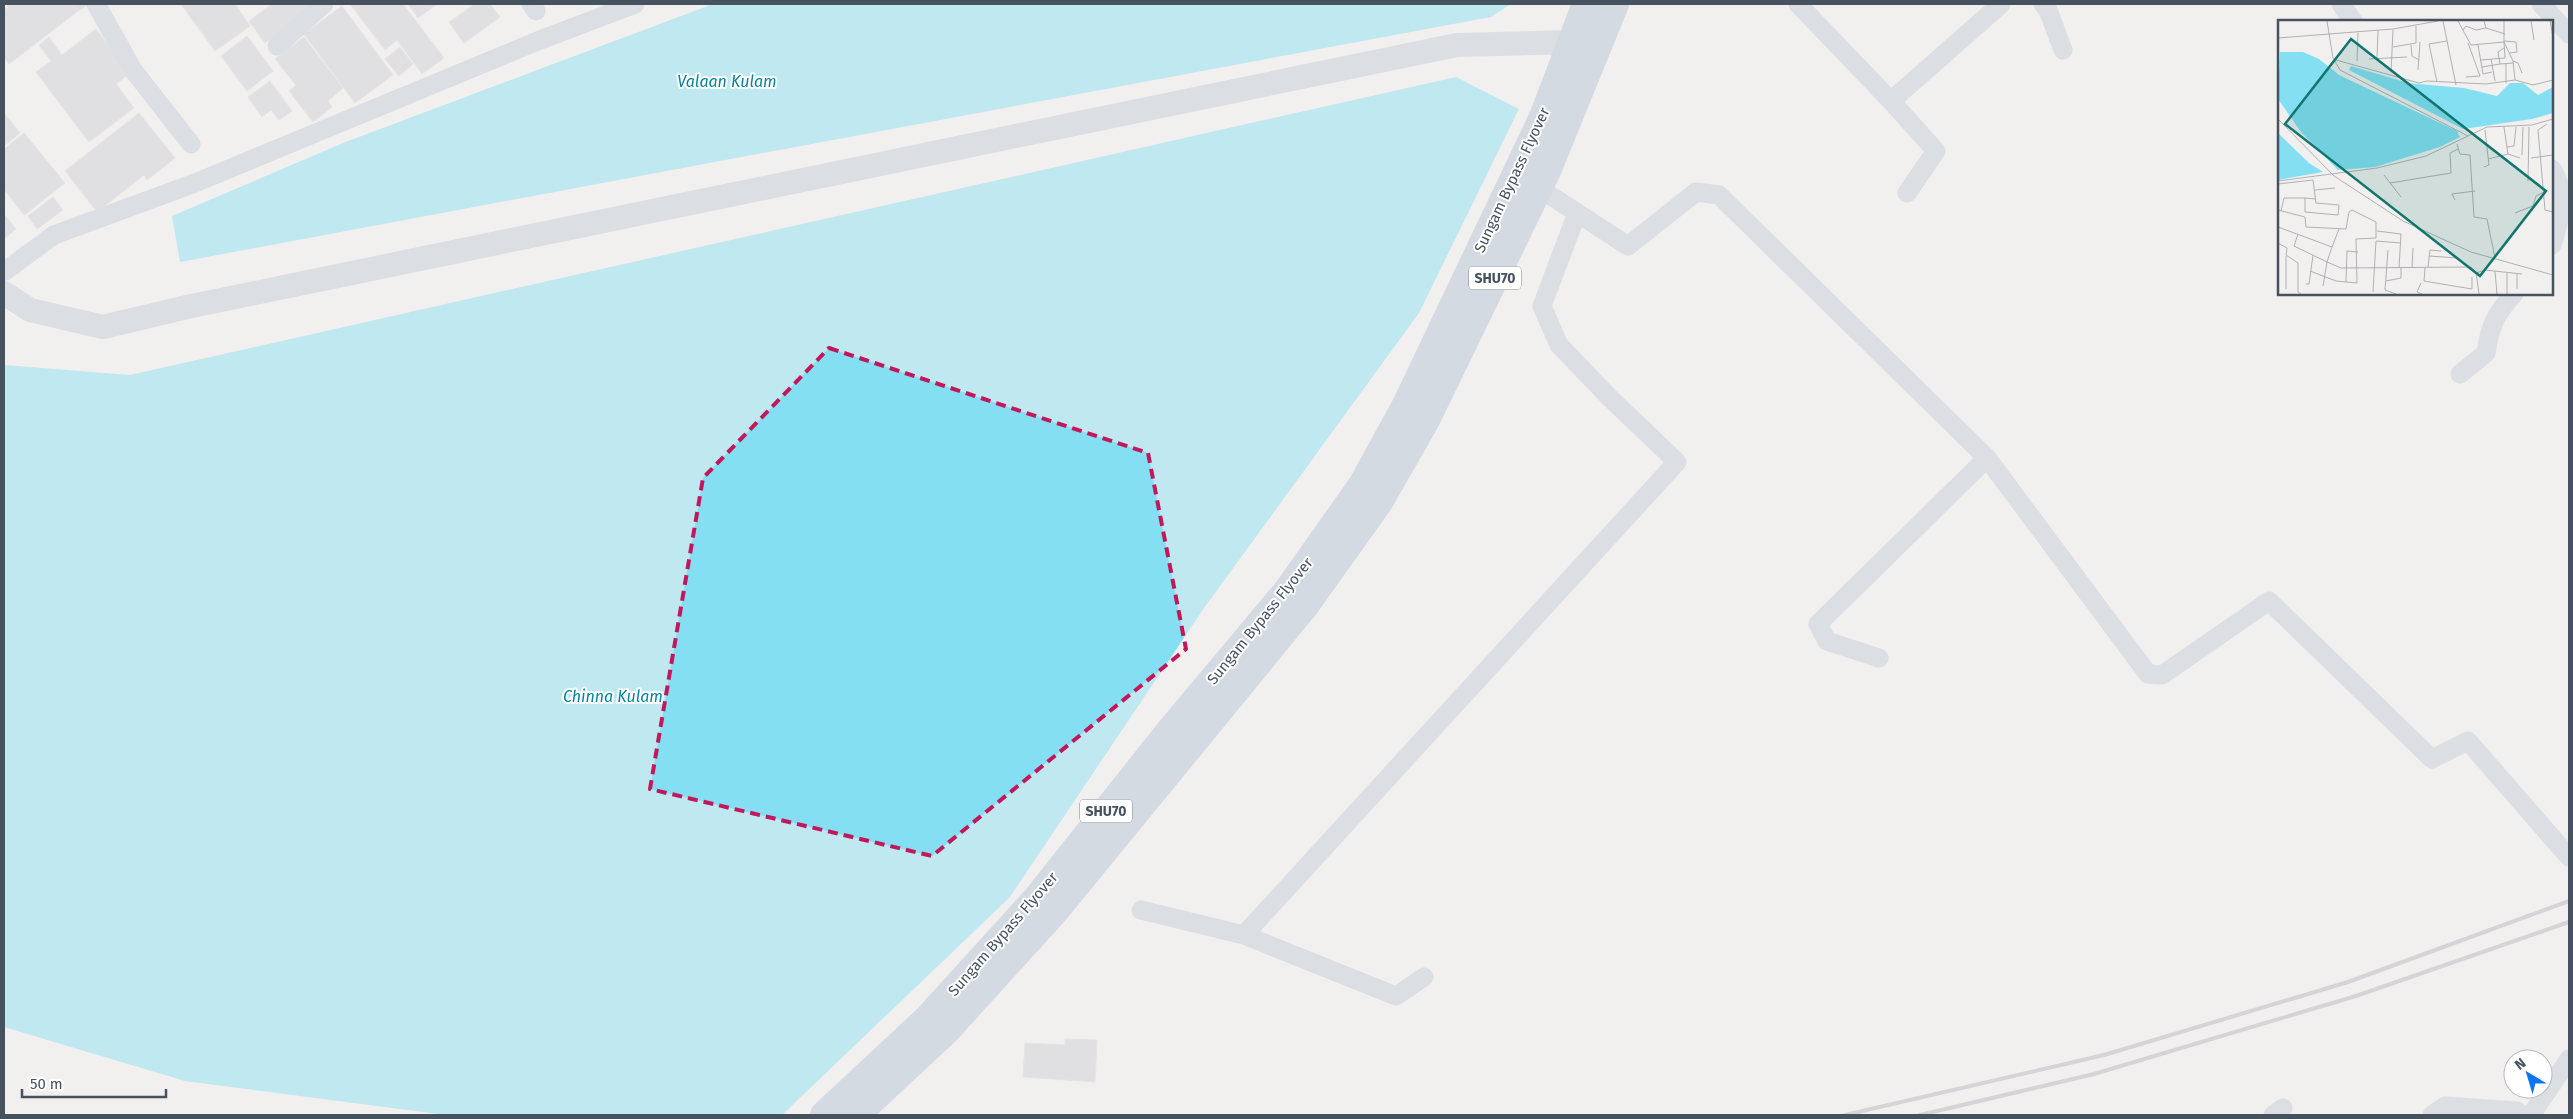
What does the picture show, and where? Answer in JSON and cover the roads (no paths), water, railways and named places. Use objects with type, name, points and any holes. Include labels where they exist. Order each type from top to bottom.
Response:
[{"type":"main road","name":"SHU70","points":[[1570,42],[1586,4]]},
{"type":"main road","name":"SHU70","points":[[1597,49],[1614,4]]},
{"type":"main road","name":"Sungam Bypass Flyover","points":[[856,1115],[946,1031],[1054,911],[1304,608],[1370,493],[1406,405],[1543,117],[1570,42]]},
{"type":"main road","name":"Sungam Bypass Flyover","points":[[824,1115],[928,1018],[1036,898],[1168,733],[1370,493],[1426,420],[1539,188],[1597,49]]},
{"type":"street","points":[[96,4],[133,70],[191,144]]},
{"type":"street","points":[[277,46],[324,4]]},
{"type":"street","points":[[635,4],[540,40],[195,184],[54,235],[4,282],[30,310],[104,327],[197,305],[1456,45],[1570,42],[1597,49]]},
{"type":"street","points":[[1798,4],[1892,101],[1936,151],[1907,194]]},
{"type":"street","points":[[1892,101],[2001,4]]},
{"type":"street","points":[[2042,4],[2048,10],[2063,50]]},
{"type":"street","points":[[2341,4],[2352,20]]},
{"type":"street","points":[[2541,4],[2551,20]]},
{"type":"street","points":[[2554,24],[2569,34]]},
{"type":"street","points":[[2553,171],[2565,190],[2563,210],[2553,242]]},
{"type":"street","points":[[1539,188],[1628,246],[1696,192],[1718,195],[1987,458],[2148,674],[2162,675],[2269,601],[2432,759],[2468,741],[2569,856]]},
{"type":"street","points":[[1244,935],[1677,462],[1610,398],[1559,345],[1542,306],[1577,213]]},
{"type":"street","points":[[2460,374],[2486,353],[2490,328],[2502,307],[2513,295]]},
{"type":"street","points":[[1879,658],[1827,641],[1818,624],[1987,458]]},
{"type":"street","points":[[1141,910],[1244,935],[1396,996],[1424,978]]},
{"type":"street","points":[[2531,1115],[2569,1059]]},
{"type":"street","points":[[2432,1115],[2445,1106],[2517,1111],[2521,1115]]},
{"type":"water","name":"Valaan Kulam","points":[[713,4],[1511,4],[1491,17],[180,262],[172,216],[343,143]]},
{"type":"water","name":"Chinna Kulam","points":[[1456,77],[1519,109],[1419,313],[1204,608],[1010,897],[782,1115],[446,1115],[185,1081],[4,1027],[4,365],[130,375]]},
{"type":"railway","points":[[1845,1115],[2104,1055],[2348,982],[2569,901]]},
{"type":"railway","points":[[1920,1115],[2094,1074],[2356,996],[2569,922]]}]
